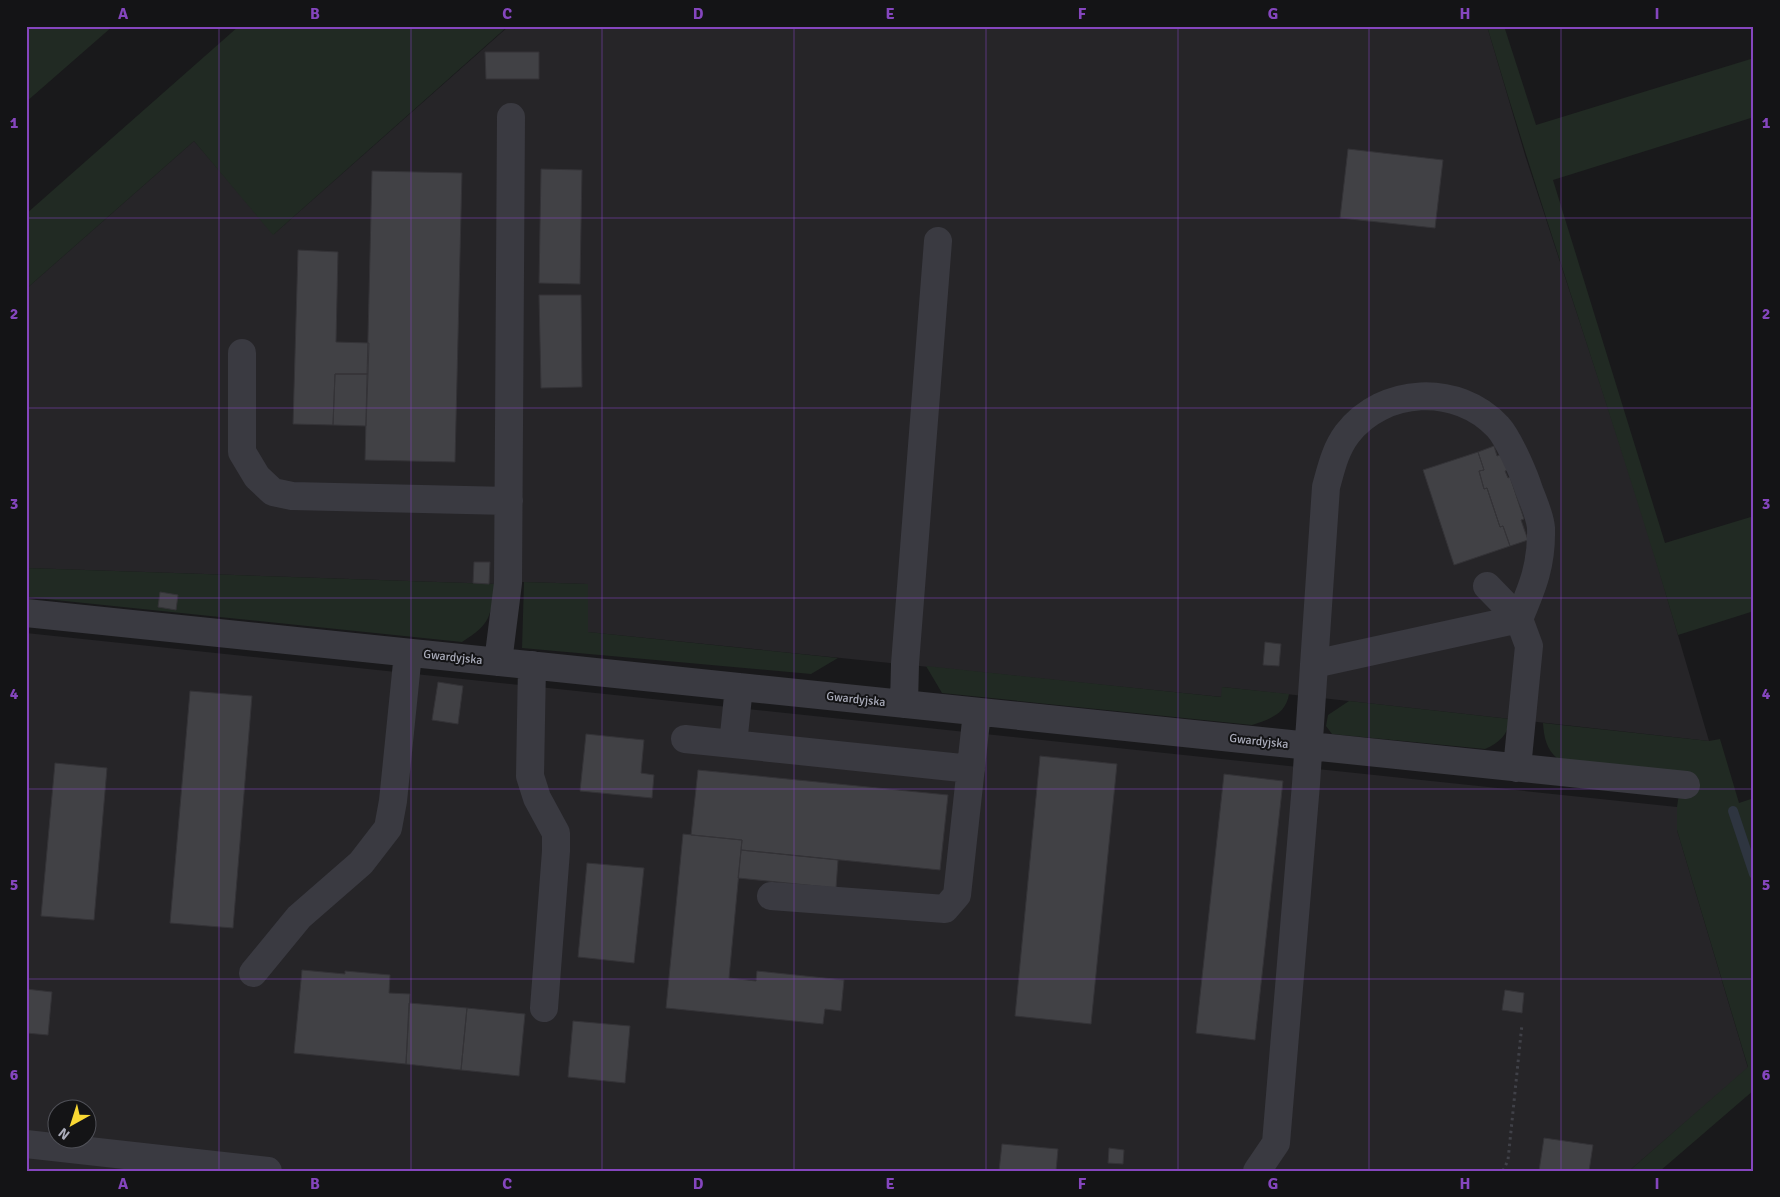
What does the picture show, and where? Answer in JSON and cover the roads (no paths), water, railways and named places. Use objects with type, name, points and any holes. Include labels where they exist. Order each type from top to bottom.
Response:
[{"type":"street","points":[[498,662],[508,584],[511,117]]},
{"type":"street","points":[[904,704],[904,664],[938,241]]},
{"type":"street","points":[[242,353],[242,452],[256,477],[273,492],[292,496],[509,501]]},
{"type":"street","points":[[1257,1171],[1276,1143],[1308,746],[1326,487],[1336,452],[1347,434],[1371,412],[1388,403],[1406,398],[1429,396],[1454,400],[1477,410],[1498,427],[1521,468],[1541,525],[1541,552],[1535,583],[1519,619]]},
{"type":"street","points":[[1487,586],[1519,619],[1529,646],[1518,768]]},
{"type":"street","name":"Gwardyjska","points":[[26,613],[1686,785]]},
{"type":"street","points":[[1314,664],[1519,619]]},
{"type":"street","points":[[253,973],[299,917],[362,863],[388,828],[393,801],[408,652]]},
{"type":"street","points":[[532,665],[530,776],[537,798],[556,833],[544,1008]]},
{"type":"street","points":[[733,744],[739,687]]},
{"type":"street","points":[[772,896],[945,909],[958,895],[977,712]]},
{"type":"street","points":[[685,740],[971,770]]},
{"type":"street","points":[[26,1144],[268,1171]]},
{"type":"waterway","points":[[1733,811],[1754,874]]}]
